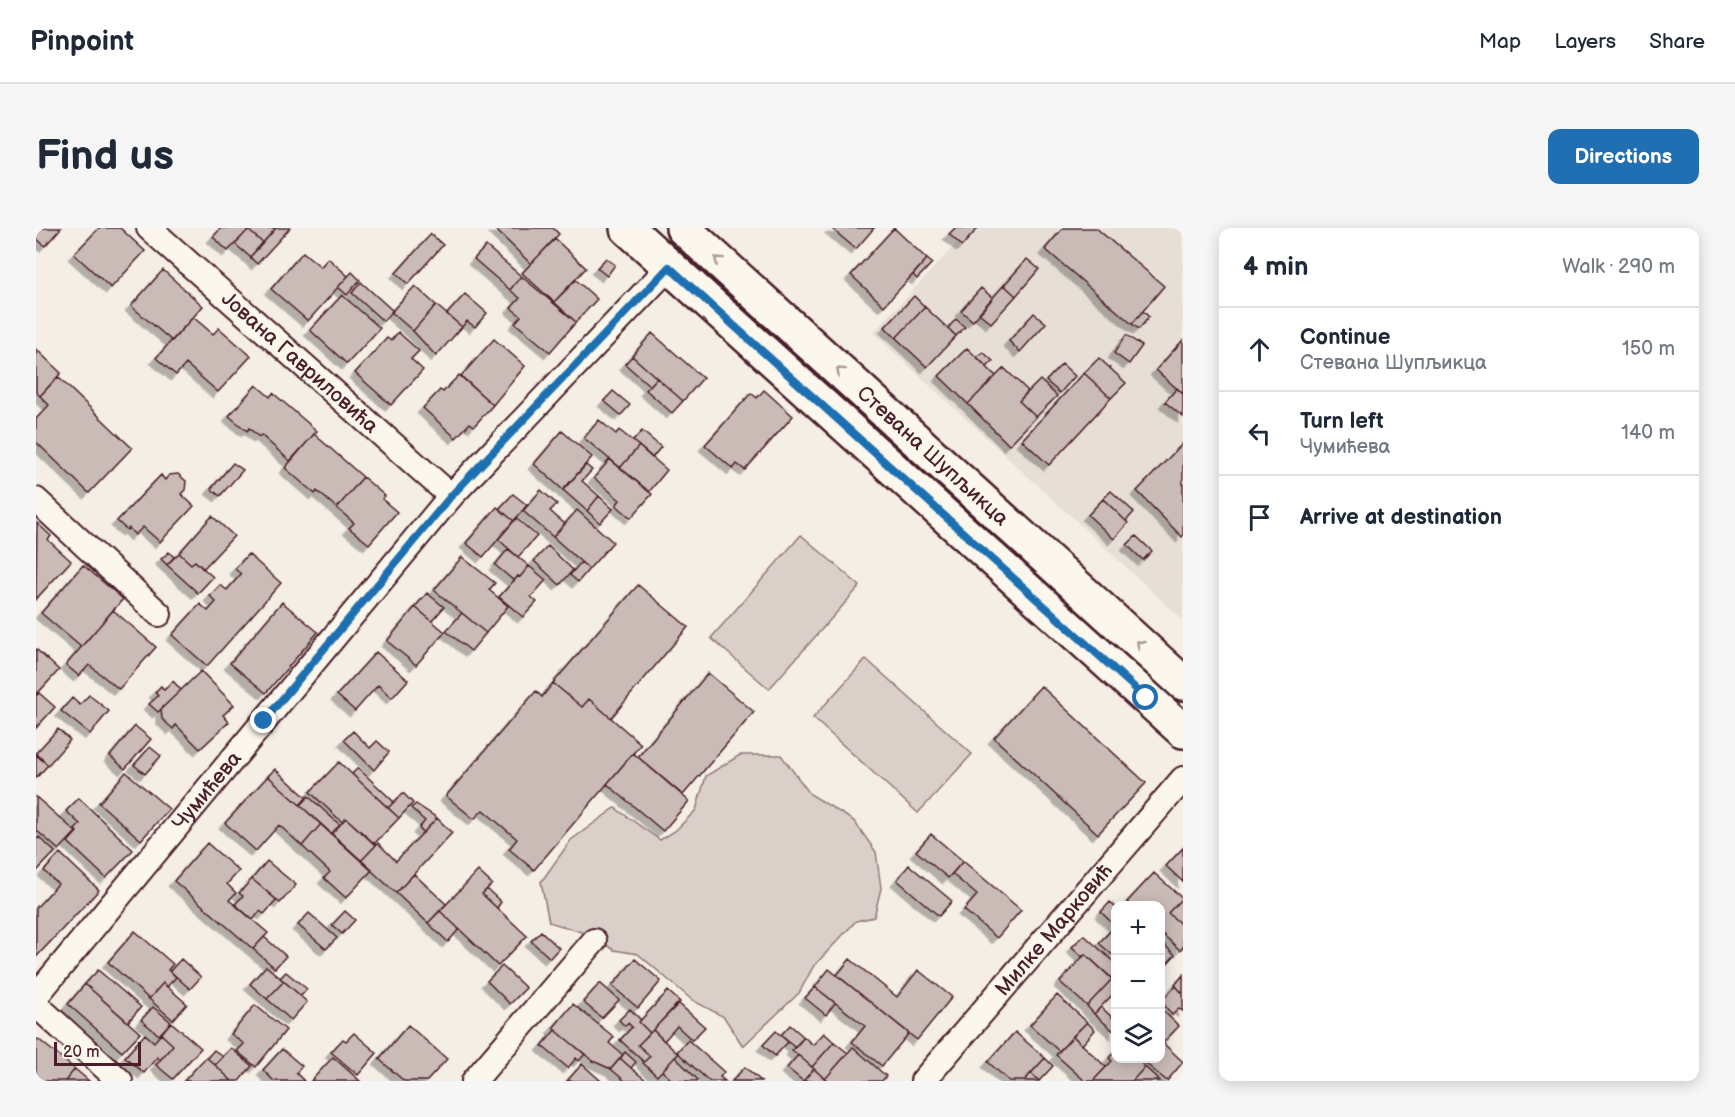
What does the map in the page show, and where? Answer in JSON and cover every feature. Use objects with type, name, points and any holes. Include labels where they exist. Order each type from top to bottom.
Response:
[{"type":"main road","name":"Стевана Шупљикца","points":[[627,228],[1183,731]]},
{"type":"main road","name":"Стевана Шупљикца","points":[[683,228],[1183,683]]},
{"type":"street","name":"Јована Гавриловића","points":[[149,228],[451,496]]},
{"type":"street","name":"Чумићева","points":[[36,996],[451,496],[669,267]]},
{"type":"street","points":[[36,500],[159,614]]},
{"type":"street","name":"Милке Марковић","points":[[923,1081],[1183,779]]},
{"type":"street","points":[[474,1081],[594,941]]},
{"type":"street","points":[[36,1005],[92,1053],[120,1081]]},
{"type":"shaded area","points":[[971,228],[1183,228],[1183,620],[873,333]]},
{"type":"shaded area","points":[[801,535],[860,586],[769,689],[711,638]]},
{"type":"shaded area","points":[[866,659],[972,754],[918,813],[813,718]]},
{"type":"shaded area","points":[[740,755],[781,755],[810,794],[854,821],[876,852],[881,888],[874,917],[856,921],[813,967],[799,993],[743,1046],[724,1017],[692,1000],[638,954],[614,950],[591,935],[549,922],[541,882],[571,840],[615,808],[660,840],[675,831],[696,810],[706,776]]},
{"type":"building","points":[[36,228],[61,228],[45,246],[36,238]]},
{"type":"building","points":[[99,228],[120,228],[145,251],[111,288],[74,254]]},
{"type":"building","points":[[221,228],[250,228],[228,251],[213,237]]},
{"type":"building","points":[[250,228],[276,228],[263,243],[248,230]]},
{"type":"building","points":[[276,228],[290,228],[257,264],[250,257]]},
{"type":"building","points":[[494,228],[553,228],[559,234],[531,264]]},
{"type":"building","points":[[831,228],[874,228],[856,249]]},
{"type":"building","points":[[894,228],[927,259],[884,306],[851,275]]},
{"type":"building","points":[[955,228],[978,228],[962,246],[949,234]]},
{"type":"building","points":[[1063,228],[1096,228],[1164,286],[1132,324],[1045,249]]},
{"type":"building","points":[[248,230],[263,243],[250,257],[235,244]]},
{"type":"building","points":[[431,234],[443,245],[408,284],[396,273]]},
{"type":"building","points":[[555,239],[586,268],[554,302],[522,273]]},
{"type":"building","points":[[486,246],[521,276],[510,290],[474,259]]},
{"type":"building","points":[[303,252],[321,267],[328,258],[348,276],[308,321],[271,289]]},
{"type":"building","points":[[606,258],[615,265],[607,276],[597,268]]},
{"type":"building","points":[[927,259],[932,263],[917,279],[913,275]]},
{"type":"building","points":[[1027,259],[1039,269],[1016,296],[1004,285]]},
{"type":"building","points":[[163,270],[203,306],[172,341],[131,306]]},
{"type":"building","points":[[352,272],[360,280],[347,295],[338,287]]},
{"type":"building","points":[[521,276],[576,322],[550,352],[515,323],[521,316],[511,308],[520,298],[510,290]]},
{"type":"building","points":[[576,280],[597,299],[576,322],[554,302]]},
{"type":"building","points":[[361,282],[393,311],[383,321],[352,293]]},
{"type":"building","points":[[1004,285],[1016,296],[991,323],[979,313]]},
{"type":"building","points":[[415,286],[436,305],[413,331],[391,312]]},
{"type":"building","points":[[981,288],[993,298],[973,321],[961,311]]},
{"type":"building","points":[[465,294],[487,313],[475,327],[467,321],[462,327],[447,314]]},
{"type":"building","points":[[342,295],[380,328],[347,364],[310,330]]},
{"type":"building","points":[[914,296],[925,307],[896,338],[885,327]]},
{"type":"building","points":[[436,305],[462,327],[436,356],[413,331]]},
{"type":"building","points":[[925,307],[956,336],[927,367],[896,338]]},
{"type":"building","points":[[1143,311],[1149,317],[1139,329],[1132,324]]},
{"type":"building","points":[[1034,313],[1046,323],[1020,352],[1009,341]]},
{"type":"building","points":[[193,317],[213,334],[219,328],[251,356],[218,392],[186,364],[176,375],[156,358]]},
{"type":"building","points":[[956,319],[965,327],[956,336],[948,328]]},
{"type":"building","points":[[398,332],[419,351],[411,359],[423,370],[391,405],[355,373],[387,338],[391,341]]},
{"type":"building","points":[[652,333],[703,378],[683,401],[632,356]]},
{"type":"building","points":[[1126,335],[1142,346],[1129,364],[1114,353]]},
{"type":"building","points":[[494,339],[525,366],[493,405],[461,376]]},
{"type":"building","points":[[1183,340],[1183,394],[1156,370]]},
{"type":"building","points":[[967,348],[996,376],[968,404],[939,376]]},
{"type":"building","points":[[36,349],[61,373],[40,396],[36,392]]},
{"type":"building","points":[[983,352],[993,361],[987,367],[977,357]]},
{"type":"building","points":[[632,356],[657,378],[650,386],[625,364]]},
{"type":"building","points":[[1099,358],[1126,383],[1111,398],[1084,373]]},
{"type":"building","points":[[1062,364],[1075,376],[1060,393],[1046,381]]},
{"type":"building","points":[[1004,368],[1028,391],[1019,401],[1036,417],[1009,445],[968,404]]},
{"type":"building","points":[[1084,373],[1111,398],[1049,465],[1022,440]]},
{"type":"building","points":[[459,375],[493,405],[474,426],[470,423],[456,438],[423,408]]},
{"type":"building","points":[[58,377],[132,448],[89,493],[36,442],[36,419],[49,405],[40,396]]},
{"type":"building","points":[[657,378],[683,401],[672,413],[646,390]]},
{"type":"building","points":[[1040,380],[1057,396],[1036,417],[1019,401]]},
{"type":"building","points":[[256,385],[270,397],[273,393],[317,431],[290,461],[261,435],[259,437],[249,428],[247,431],[229,416]]},
{"type":"building","points":[[1177,388],[1183,394],[1183,417],[1165,402]]},
{"type":"building","points":[[764,390],[793,416],[745,470],[737,464],[733,469],[705,445],[751,393],[757,398]]},
{"type":"building","points":[[613,391],[630,405],[621,415],[604,401]]},
{"type":"building","points":[[599,420],[616,434],[619,430],[639,446],[620,468],[584,438]]},
{"type":"building","points":[[562,431],[592,457],[563,490],[534,464]]},
{"type":"building","points":[[642,431],[661,447],[652,458],[633,441]]},
{"type":"building","points":[[314,434],[363,477],[337,508],[317,491],[315,494],[285,468]]},
{"type":"building","points":[[1183,443],[1183,536],[1182,537],[1137,491]]},
{"type":"building","points":[[639,446],[667,470],[649,492],[620,468]]},
{"type":"building","points":[[610,459],[652,494],[631,518],[616,505],[620,500],[594,478]]},
{"type":"building","points":[[233,463],[243,470],[220,496],[211,489]]},
{"type":"building","points":[[586,465],[592,470],[582,481],[599,496],[587,511],[563,490]]},
{"type":"building","points":[[178,474],[186,481],[185,490],[181,494],[194,506],[160,542],[143,527],[135,535],[129,528],[127,530],[117,521],[161,475],[165,480],[169,475]]},
{"type":"building","points":[[363,477],[385,496],[382,499],[397,512],[369,544],[349,528],[354,523],[337,508]]},
{"type":"building","points":[[541,490],[557,504],[550,511],[565,524],[553,537],[523,511]]},
{"type":"building","points":[[1111,491],[1134,512],[1126,521],[1103,499]]},
{"type":"building","points":[[513,494],[527,505],[514,521],[499,509]]},
{"type":"building","points":[[599,496],[613,509],[600,523],[587,511]]},
{"type":"building","points":[[1103,499],[1128,523],[1114,539],[1088,515]]},
{"type":"building","points":[[497,507],[514,521],[483,557],[466,543]]},
{"type":"building","points":[[577,510],[613,542],[589,569],[553,537]]},
{"type":"building","points":[[212,516],[234,536],[203,569],[195,561],[191,564],[179,553]]},
{"type":"building","points":[[516,518],[537,536],[518,557],[498,539]]},
{"type":"building","points":[[37,523],[51,536],[48,540],[71,561],[36,599]]},
{"type":"building","points":[[1136,536],[1152,551],[1143,560],[1127,545]]},
{"type":"building","points":[[548,546],[573,570],[560,585],[534,561]]},
{"type":"building","points":[[508,549],[529,566],[514,581],[495,565]]},
{"type":"building","points":[[169,552],[174,557],[167,565],[161,559]]},
{"type":"building","points":[[179,553],[191,564],[195,561],[213,577],[198,593],[167,565]]},
{"type":"building","points":[[248,554],[281,583],[207,666],[172,635],[200,604],[208,611],[216,602],[210,596],[220,585],[227,590],[241,574],[235,569]]},
{"type":"building","points":[[462,557],[495,583],[489,590],[508,606],[486,633],[434,590]]},
{"type":"building","points":[[581,562],[589,569],[578,582],[570,575]]},
{"type":"building","points":[[83,565],[123,599],[81,647],[41,613]]},
{"type":"building","points":[[529,566],[546,580],[531,597],[537,602],[523,617],[499,597]]},
{"type":"building","points":[[638,585],[688,627],[611,718],[589,699],[582,707],[553,683]]},
{"type":"building","points":[[427,593],[444,607],[432,621],[415,607]]},
{"type":"building","points":[[282,602],[318,632],[266,693],[230,663]]},
{"type":"building","points":[[415,607],[445,632],[416,665],[387,641]]},
{"type":"building","points":[[113,610],[156,647],[119,689],[89,665],[79,676],[66,665]]},
{"type":"building","points":[[462,613],[486,633],[471,651],[446,631]]},
{"type":"building","points":[[36,649],[59,670],[36,695]]},
{"type":"building","points":[[376,652],[408,680],[392,698],[378,685],[355,711],[337,695]]},
{"type":"building","points":[[201,671],[234,705],[223,715],[229,722],[200,749],[176,725],[173,729],[162,719],[161,709]]},
{"type":"building","points":[[708,673],[754,712],[683,795],[638,757]]},
{"type":"building","points":[[173,681],[181,690],[158,712],[149,704],[158,696],[155,692],[161,686],[164,690]]},
{"type":"building","points":[[553,683],[582,707],[589,699],[641,744],[534,870],[509,849],[517,839],[483,810],[474,819],[446,796],[536,691],[542,697]]},
{"type":"building","points":[[1041,686],[1146,783],[1098,834],[994,738]]},
{"type":"building","points":[[39,693],[55,707],[36,728],[36,696]]},
{"type":"building","points":[[89,695],[109,711],[90,734],[61,711],[72,698],[80,705]]},
{"type":"building","points":[[135,726],[151,739],[125,769],[110,756]]},
{"type":"building","points":[[58,729],[70,740],[48,765],[36,753]]},
{"type":"building","points":[[353,731],[370,748],[377,741],[389,752],[374,770],[344,740]]},
{"type":"building","points":[[150,747],[161,756],[145,774],[134,765]]},
{"type":"building","points":[[633,753],[689,801],[663,831],[607,784]]},
{"type":"building","points":[[36,755],[48,765],[36,778]]},
{"type":"building","points":[[339,762],[399,818],[374,844],[346,818],[342,822],[310,792]]},
{"type":"building","points":[[358,768],[394,802],[388,808],[352,774]]},
{"type":"building","points":[[275,769],[307,798],[300,805],[268,776]]},
{"type":"building","points":[[126,772],[169,809],[141,840],[99,803]]},
{"type":"building","points":[[268,776],[321,824],[302,846],[279,825],[256,851],[225,823]]},
{"type":"building","points":[[403,793],[413,803],[399,818],[388,808]]},
{"type":"building","points":[[308,796],[340,825],[331,834],[300,805]]},
{"type":"building","points":[[36,797],[76,832],[59,850],[36,830]]},
{"type":"building","points":[[79,798],[133,850],[106,878],[68,842],[77,832],[75,830],[80,824],[66,811]]},
{"type":"building","points":[[416,804],[437,818],[423,833],[419,828],[425,821],[411,808]]},
{"type":"building","points":[[346,818],[376,845],[361,861],[331,834]]},
{"type":"building","points":[[437,818],[452,833],[396,893],[361,861],[378,843],[396,861]]},
{"type":"building","points":[[321,824],[372,870],[346,898],[324,878],[330,872],[302,846]]},
{"type":"building","points":[[931,834],[963,861],[948,878],[916,851]]},
{"type":"building","points":[[39,837],[55,852],[36,872],[36,840]]},
{"type":"building","points":[[207,843],[239,871],[227,884],[236,893],[229,900],[268,933],[253,949],[174,881]]},
{"type":"building","points":[[1183,848],[1183,882],[1166,866]]},
{"type":"building","points":[[60,853],[99,890],[36,957],[36,908],[58,884],[44,871]]},
{"type":"building","points":[[267,861],[296,885],[280,903],[252,879]]},
{"type":"building","points":[[963,861],[1021,910],[997,938],[964,910],[977,895],[952,874]]},
{"type":"building","points":[[909,865],[952,901],[939,916],[897,880]]},
{"type":"building","points":[[478,871],[492,884],[482,894],[527,936],[498,966],[440,911]]},
{"type":"building","points":[[1154,873],[1182,898],[1168,913],[1183,926],[1183,947],[1180,950],[1165,936],[1165,901],[1128,901]]},
{"type":"building","points":[[414,874],[446,904],[428,923],[396,893]]},
{"type":"building","points":[[252,879],[277,900],[264,914],[260,911],[253,920],[235,904],[243,896],[239,893]]},
{"type":"building","points":[[487,889],[501,902],[497,908],[482,894]]},
{"type":"building","points":[[1182,898],[1183,900],[1183,926],[1168,913]]},
{"type":"building","points":[[1110,902],[1111,922],[1101,912]]},
{"type":"building","points":[[345,911],[355,920],[342,934],[332,925]]},
{"type":"building","points":[[440,911],[459,929],[448,942],[428,923]]},
{"type":"building","points":[[309,913],[337,938],[326,949],[298,925]]},
{"type":"building","points":[[1111,930],[1111,954],[1099,943]]},
{"type":"building","points":[[135,931],[173,964],[168,970],[176,977],[167,987],[163,983],[149,999],[108,962]]},
{"type":"building","points":[[541,931],[559,948],[550,958],[531,941]]},
{"type":"building","points":[[1084,935],[1111,959],[1111,977],[1085,954],[1083,957],[1072,947]]},
{"type":"building","points":[[264,937],[286,956],[275,968],[253,949]]},
{"type":"building","points":[[1165,946],[1175,955],[1165,966]]},
{"type":"building","points":[[1085,954],[1111,978],[1087,1006],[1060,982]]},
{"type":"building","points":[[181,959],[201,977],[190,989],[170,971]]},
{"type":"building","points":[[635,959],[661,981],[638,1008],[612,986]]},
{"type":"building","points":[[850,959],[897,997],[918,970],[952,997],[917,1040],[837,975]]},
{"type":"building","points":[[266,966],[284,981],[267,999],[250,984]]},
{"type":"building","points":[[502,966],[526,988],[510,1004],[487,981]]},
{"type":"building","points":[[829,969],[909,1033],[882,1066],[852,1042],[865,1026],[815,987]]},
{"type":"building","points":[[98,970],[141,1007],[128,1022],[85,984]]},
{"type":"building","points":[[286,972],[307,989],[301,996],[280,978]]},
{"type":"building","points":[[1183,975],[1183,994],[1175,985]]},
{"type":"building","points":[[1111,980],[1111,996],[1094,1014],[1087,1006]]},
{"type":"building","points":[[284,981],[307,1002],[291,1020],[267,999]]},
{"type":"building","points":[[163,983],[187,1004],[173,1020],[149,999]]},
{"type":"building","points":[[600,983],[619,1000],[602,1018],[583,1002]]},
{"type":"building","points":[[85,984],[140,1033],[122,1052],[68,1004]]},
{"type":"building","points":[[1176,986],[1183,994],[1183,1011],[1179,1009],[1172,1015],[1165,1006],[1165,997]]},
{"type":"building","points":[[815,987],[835,1003],[826,1015],[805,998]]},
{"type":"building","points":[[668,991],[680,1002],[650,1033],[639,1022]]},
{"type":"building","points":[[1057,995],[1087,1022],[1059,1051],[1030,1025]]},
{"type":"building","points":[[678,1003],[705,1027],[692,1040],[677,1026],[664,1041],[653,1030]]},
{"type":"building","points":[[573,1004],[614,1037],[609,1043],[623,1055],[611,1069],[593,1061],[553,1028]]},
{"type":"building","points":[[255,1005],[286,1030],[256,1067],[237,1051],[244,1044],[231,1034]]},
{"type":"building","points":[[153,1007],[171,1022],[159,1035],[141,1020]]},
{"type":"building","points":[[1101,1007],[1111,1016],[1111,1029],[1094,1014]]},
{"type":"building","points":[[630,1009],[650,1033],[638,1045],[650,1056],[644,1062],[620,1040],[632,1027],[628,1023],[625,1026],[619,1020]]},
{"type":"building","points":[[1165,1013],[1179,1026],[1165,1041]]},
{"type":"building","points":[[171,1022],[201,1048],[173,1079],[156,1065],[173,1045],[161,1034]]},
{"type":"building","points":[[1087,1022],[1095,1030],[1082,1045],[1073,1036]]},
{"type":"building","points":[[408,1025],[447,1059],[427,1081],[404,1081],[379,1059]]},
{"type":"building","points":[[790,1025],[804,1037],[795,1048],[781,1035]]},
{"type":"building","points":[[555,1030],[585,1054],[579,1061],[576,1058],[568,1068],[542,1046]]},
{"type":"building","points":[[653,1030],[678,1054],[657,1076],[643,1063],[650,1056],[638,1045]]},
{"type":"building","points":[[776,1031],[788,1042],[775,1056],[763,1045]]},
{"type":"building","points":[[1015,1032],[1045,1058],[1024,1081],[1009,1081],[988,1062]]},
{"type":"building","points":[[354,1033],[377,1053],[358,1075],[331,1052],[343,1039],[346,1041]]},
{"type":"building","points":[[824,1033],[834,1042],[812,1067],[792,1050],[804,1037],[813,1045]]},
{"type":"building","points":[[145,1034],[154,1042],[161,1034],[173,1045],[160,1060],[157,1057],[144,1073],[125,1057]]},
{"type":"building","points":[[1073,1036],[1106,1067],[1093,1081],[1085,1081],[1056,1055]]},
{"type":"building","points":[[38,1039],[75,1069],[65,1081],[36,1081],[36,1041]]},
{"type":"building","points":[[688,1040],[724,1072],[720,1077],[725,1081],[709,1081],[677,1052]]},
{"type":"building","points":[[834,1042],[848,1053],[825,1079],[812,1067]]},
{"type":"building","points":[[1165,1045],[1183,1062],[1167,1081],[1145,1063],[1165,1063]]},
{"type":"building","points":[[853,1047],[886,1076],[882,1081],[828,1081],[825,1079]]},
{"type":"building","points":[[231,1048],[252,1066],[239,1081],[232,1081],[215,1065]]},
{"type":"building","points":[[282,1049],[302,1066],[296,1073],[304,1081],[274,1081],[263,1070]]},
{"type":"building","points":[[214,1050],[223,1057],[215,1065],[207,1058]]},
{"type":"building","points":[[625,1052],[636,1062],[631,1068],[620,1058]]},
{"type":"building","points":[[798,1055],[814,1069],[803,1081],[787,1068]]},
{"type":"building","points":[[206,1057],[215,1065],[232,1081],[184,1081]]},
{"type":"building","points":[[333,1057],[360,1081],[311,1081]]},
{"type":"building","points":[[675,1057],[697,1081],[673,1081],[662,1071]]},
{"type":"building","points":[[620,1058],[647,1081],[625,1081],[611,1069]]},
{"type":"building","points":[[1045,1058],[1053,1066],[1039,1081],[1031,1073]]},
{"type":"building","points":[[1111,1062],[1141,1063],[1145,1067],[1132,1081],[1093,1081]]},
{"type":"building","points":[[582,1064],[601,1081],[567,1081]]},
{"type":"building","points":[[745,1067],[761,1081],[732,1081]]},
{"type":"building","points":[[1145,1067],[1160,1081],[1132,1081]]},
{"type":"building","points":[[75,1069],[89,1081],[65,1081]]},
{"type":"building","points":[[814,1069],[825,1079],[828,1081],[803,1081]]},
{"type":"building","points":[[1031,1073],[1039,1081],[1024,1081]]},
{"type":"route","points":[[264,721],[451,496],[669,267],[1146,698]]}]
